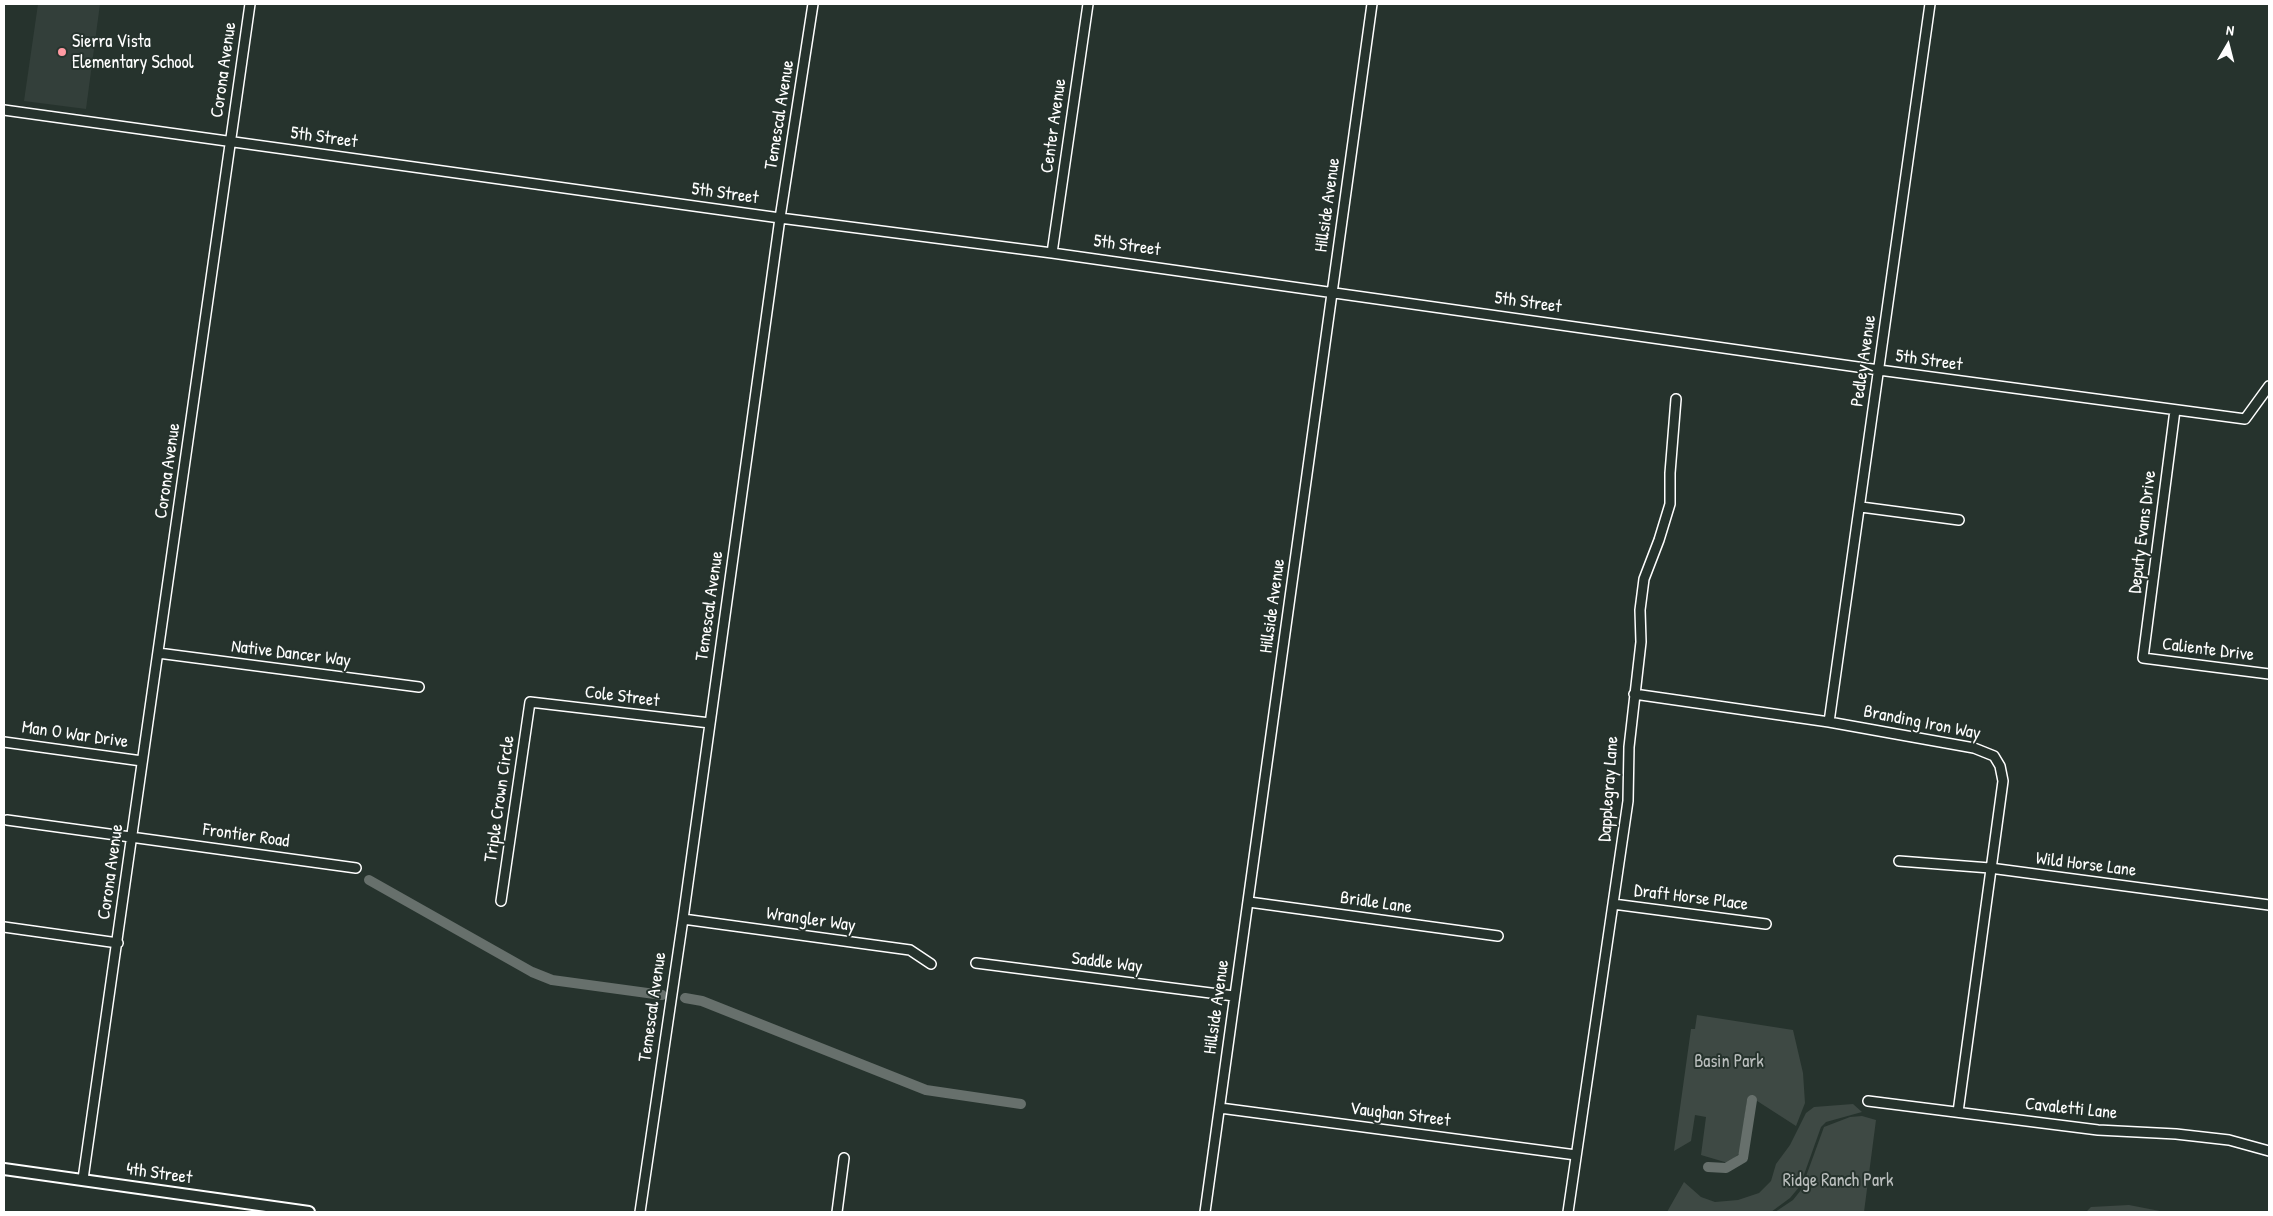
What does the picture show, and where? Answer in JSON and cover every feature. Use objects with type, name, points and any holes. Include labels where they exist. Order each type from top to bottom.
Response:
[{"type":"street","name":"Corona Avenue","points":[[83,1179],[250,4]]},
{"type":"street","name":"Temescal Avenue","points":[[640,1212],[683,919],[780,218],[813,4]]},
{"type":"street","name":"Center Avenue","points":[[1052,252],[1088,4]]},
{"type":"street","name":"Hillside Avenue","points":[[1205,1212],[1372,4]]},
{"type":"street","name":"Pedley Avenue","points":[[1829,722],[1861,507],[1930,4]]},
{"type":"street","name":"5th Street","points":[[4,110],[780,218],[1052,252],[1880,370],[2245,419],[2269,386]]},
{"type":"street","name":"Dapplegray Lane","points":[[1568,1212],[1628,801],[1629,748],[1641,642],[1640,610],[1644,579],[1670,504],[1671,454],[1676,399]]},
{"type":"street","name":"Deputy Evans Drive","points":[[2143,658],[2175,410]]},
{"type":"street","points":[[1861,507],[1960,520]]},
{"type":"street","name":"Native Dancer Way","points":[[158,653],[419,687]]},
{"type":"street","name":"Caliente Drive","points":[[2143,658],[2269,674]]},
{"type":"street","name":"Branding Iron Way","points":[[1634,694],[1829,722],[1974,748],[1994,756],[2000,766],[2003,781],[1958,1112]]},
{"type":"street","name":"Cole Street","points":[[530,702],[710,723]]},
{"type":"street","name":"Triple Crown Circle","points":[[501,901],[530,702]]},
{"type":"street","name":"Man O War Drive","points":[[4,742],[142,761]]},
{"type":"street","name":"Frontier Road","points":[[7,820],[356,868]]},
{"type":"street","name":"Wild Horse Lane","points":[[1899,861],[1990,868],[2269,905]]},
{"type":"street","name":"Bridle Lane","points":[[1249,902],[1498,936]]},
{"type":"street","name":"Draft Horse Place","points":[[1613,904],[1766,924]]},
{"type":"street","name":"Wrangler Way","points":[[683,919],[910,950],[931,964]]},
{"type":"street","name":"Corona Avenue","points":[[4,927],[118,943]]},
{"type":"street","name":"Saddle Way","points":[[976,963],[1234,996]]},
{"type":"street","name":"Cavaletti Lane","points":[[1868,1100],[2098,1130],[2176,1134],[2229,1140],[2269,1151]]},
{"type":"street","name":"Vaughan Street","points":[[1220,1108],[1576,1155]]},
{"type":"street","points":[[837,1212],[844,1158]]},
{"type":"street","name":"4th Street","points":[[4,1169],[308,1212]]},
{"type":"shaded area","name":"Sierra Vista Elementary School","points":[[38,4],[100,4],[86,109],[24,101]]},
{"type":"green space","name":"Basin Park","points":[[1697,1015],[1793,1030],[1803,1073],[1805,1103],[1796,1126],[1751,1097],[1747,1100],[1740,1153],[1728,1163],[1701,1155],[1706,1117],[1695,1115],[1691,1141],[1674,1151],[1691,1029],[1695,1029]]},
{"type":"green space","points":[[1853,1104],[1862,1112],[1826,1122],[1821,1127],[1800,1186],[1790,1198],[1771,1212],[1667,1212],[1684,1182],[1701,1197],[1715,1202],[1738,1200],[1759,1193],[1771,1181],[1776,1164],[1790,1145],[1806,1113],[1814,1107]]},
{"type":"green space","name":"Ridge Ranch Park","points":[[1862,1116],[1876,1120],[1864,1212],[1775,1212],[1793,1200],[1801,1190],[1824,1127],[1850,1117]]},
{"type":"green space","points":[[2129,1205],[2165,1212],[2086,1212],[2091,1207]]},
{"type":"waterway","points":[[369,880],[532,972],[552,980],[662,995]]},
{"type":"waterway","points":[[685,998],[702,1001],[926,1090],[1021,1104]]},
{"type":"waterway","points":[[1708,1167],[1726,1168],[1743,1158],[1752,1100]]},
{"type":"place","name":"Sierra Vista Elementary School","points":[[62,52]]}]
